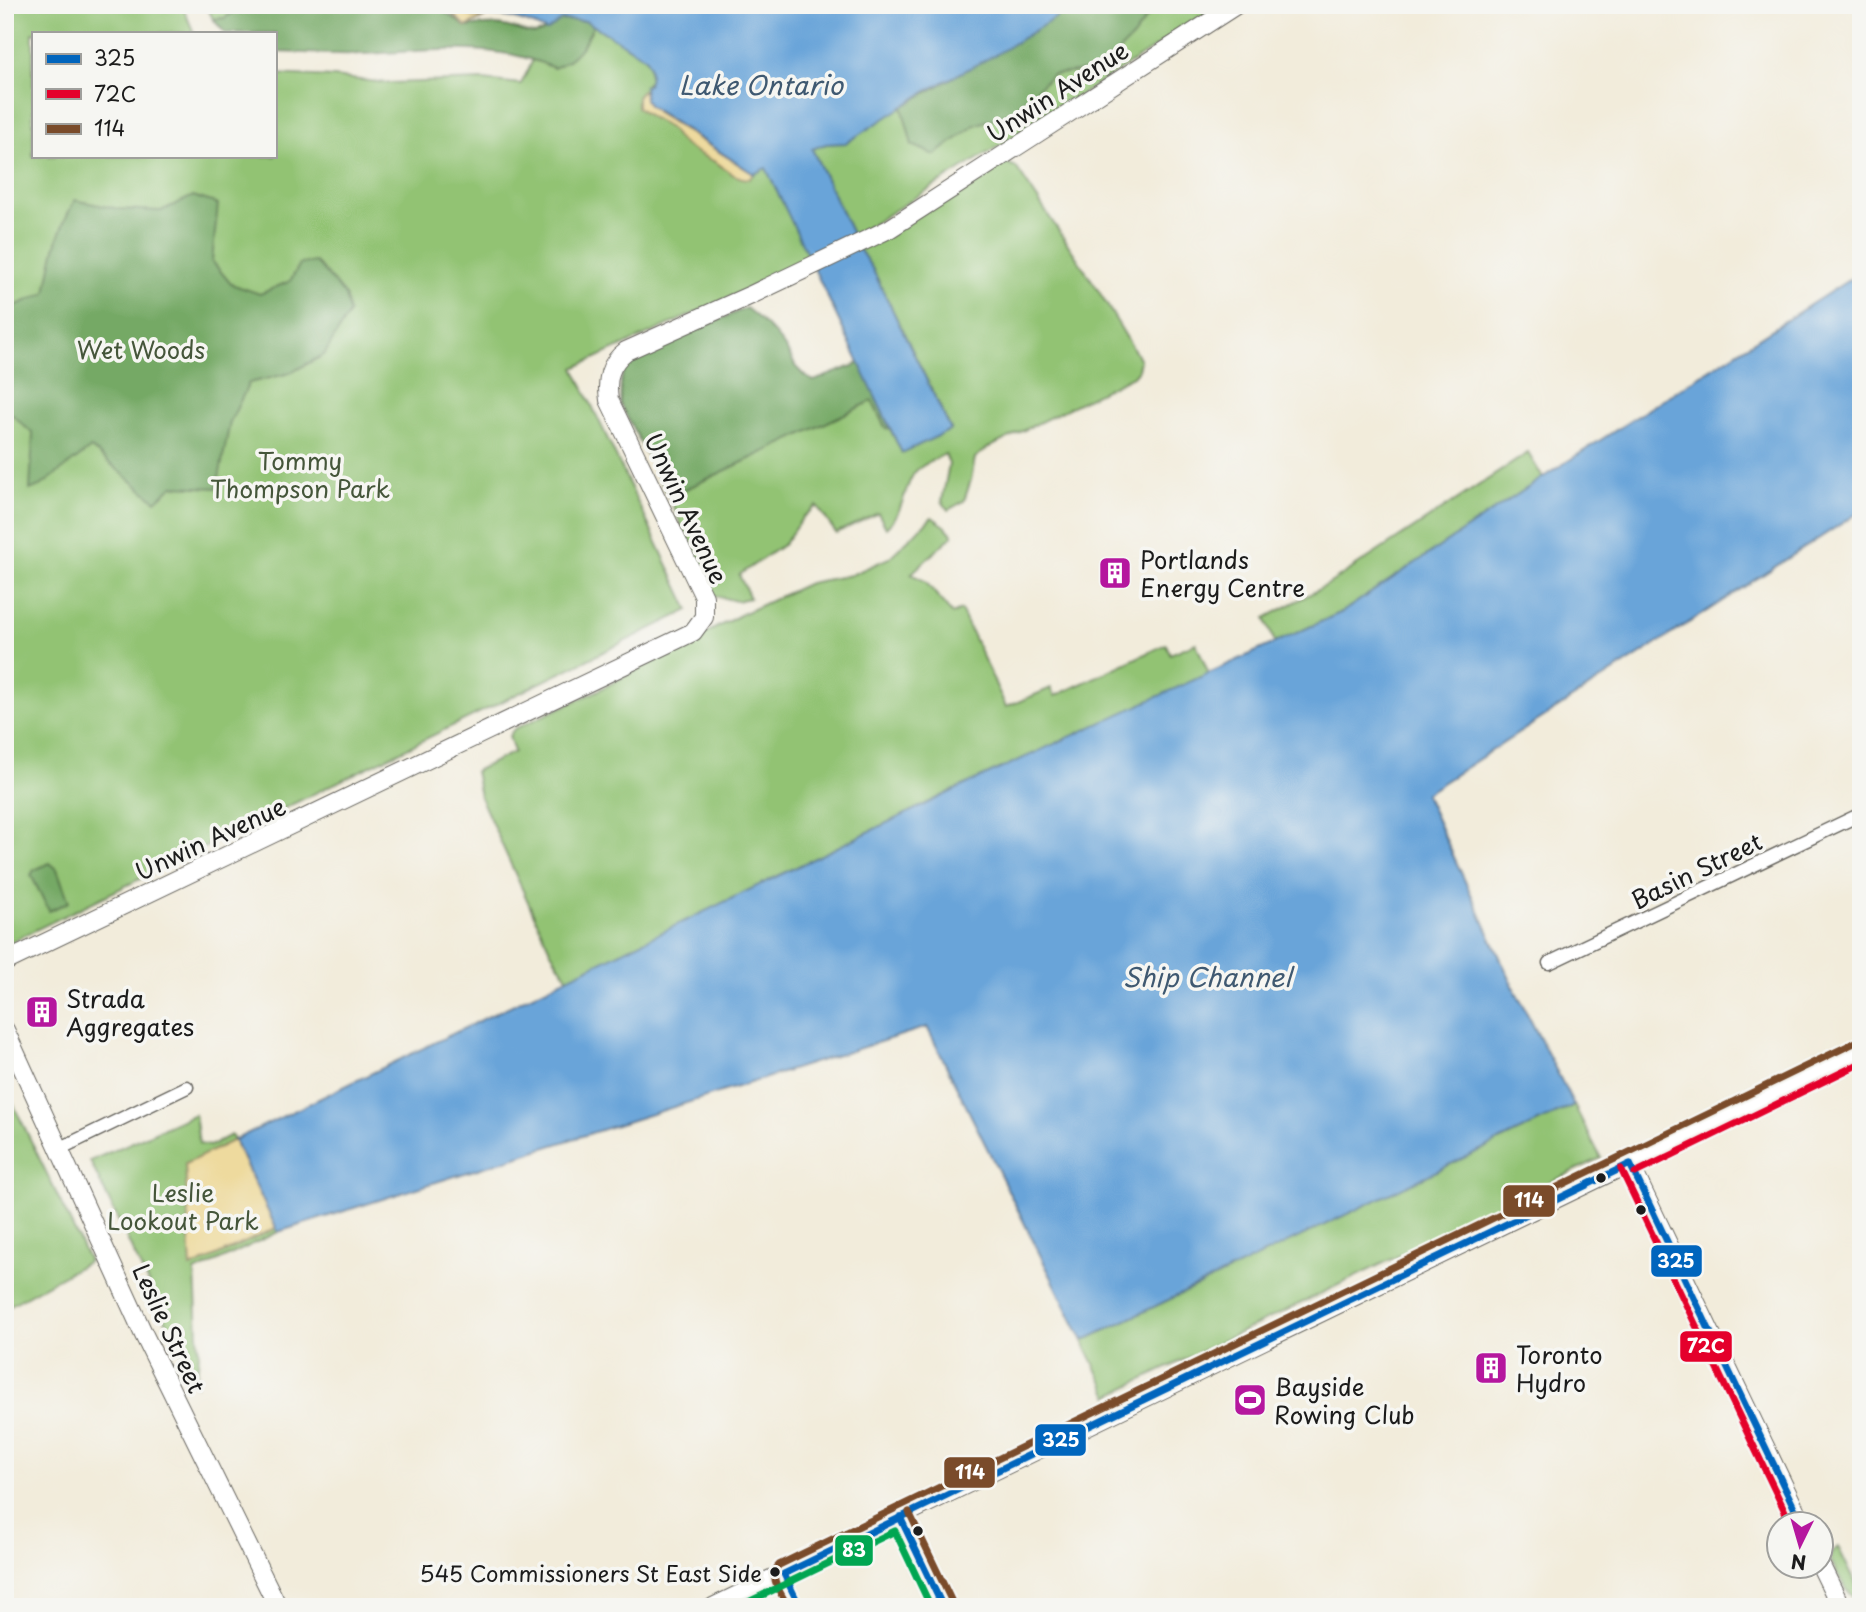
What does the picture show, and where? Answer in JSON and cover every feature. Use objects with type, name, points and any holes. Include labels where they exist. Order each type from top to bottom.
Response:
[{"type":"street","name":"Unwin Avenue","points":[[5,962],[693,632],[704,617],[704,597],[609,400],[607,377],[613,363],[626,351],[889,229],[1236,5]]},
{"type":"street","name":"Basin Street","points":[[1549,963],[1861,814]]},
{"type":"street","name":"Leslie Street","points":[[5,1030],[144,1335],[278,1607]]},
{"type":"street","points":[[713,1607],[1861,1051]]},
{"type":"street","points":[[59,1149],[187,1087]]},
{"type":"street","points":[[1630,1164],[1794,1510]]},
{"type":"street","points":[[1828,1580],[1841,1607]]},
{"type":"green space","name":"Tommy Thompson Park","points":[[5,5],[182,5],[194,32],[32,32],[32,158],[276,158],[276,74],[387,83],[483,80],[521,84],[535,56],[586,21],[646,58],[650,80],[644,86],[644,93],[766,167],[811,260],[574,368],[689,610],[5,945]]},
{"type":"green space","points":[[206,5],[243,5],[225,18],[213,19]]},
{"type":"green space","points":[[243,5],[432,5],[466,27],[505,26],[534,34],[561,20],[586,21],[593,26],[578,51],[554,68],[531,59],[483,51],[351,54],[276,52],[276,32],[224,32],[213,19],[225,18]]},
{"type":"green space","points":[[1066,5],[1221,5],[853,236],[812,149],[846,142],[930,89],[997,54],[1058,16]]},
{"type":"green space","points":[[1066,5],[1148,5],[1149,14],[1133,37],[1107,63],[1097,69],[1052,75],[1012,112],[975,125],[935,155],[912,145],[902,107],[1058,16]]},
{"type":"green space","points":[[1005,162],[1016,167],[1095,285],[1140,360],[1138,370],[1133,376],[988,448],[975,458],[964,501],[948,510],[942,501],[949,464],[945,454],[915,472],[897,515],[886,528],[878,513],[836,533],[817,506],[803,517],[784,544],[739,575],[750,598],[736,601],[712,595],[669,497],[872,401],[885,428],[889,427],[902,453],[951,429],[872,268],[859,249]]},
{"type":"green space","name":"Wet Woods","points":[[193,196],[218,204],[212,261],[231,284],[260,294],[290,281],[300,264],[316,262],[345,295],[349,313],[324,355],[290,373],[249,383],[230,422],[217,488],[173,486],[156,501],[91,448],[42,485],[30,490],[33,434],[5,408],[5,317],[14,306],[46,293],[56,245],[75,200],[119,209],[161,211]]},
{"type":"green space","points":[[746,308],[778,338],[799,370],[814,381],[860,363],[889,427],[886,429],[872,401],[669,497],[620,404],[621,380],[627,360]]},
{"type":"green space","points":[[1528,453],[1543,478],[1342,612],[1275,643],[1265,618],[1327,585]]},
{"type":"green space","points":[[932,517],[953,535],[911,574],[925,581],[952,614],[961,610],[1006,707],[1051,688],[1055,696],[1166,644],[1170,654],[1196,643],[1209,674],[967,784],[568,979],[551,952],[480,797],[475,771],[514,752],[509,736],[514,729],[599,690],[742,614],[809,583],[851,575],[889,558]]},
{"type":"green space","points":[[50,863],[57,869],[69,902],[49,911],[31,875],[34,870]]},
{"type":"green space","points":[[5,1087],[89,1261],[7,1307],[5,1304]]},
{"type":"green space","points":[[1574,1105],[1601,1158],[1109,1396],[1083,1341]]},
{"type":"green space","name":"Leslie Lookout Park","points":[[195,1114],[199,1144],[210,1146],[231,1135],[278,1232],[195,1272],[199,1355],[196,1384],[90,1161]]},
{"type":"green space","points":[[1838,1547],[1861,1595],[1854,1597],[1846,1590],[1834,1567],[1834,1550]]},
{"type":"sand","points":[[444,5],[471,16],[485,17],[466,27]]},
{"type":"sand","points":[[644,89],[657,113],[754,174],[749,179],[736,176],[686,146],[671,129],[637,107],[637,97]]},
{"type":"sand","points":[[234,1140],[276,1228],[191,1268],[185,1164]]},
{"type":"water","name":"Lake Ontario","points":[[453,5],[1066,5],[1058,16],[997,54],[930,89],[846,143],[826,144],[812,149],[859,249],[872,268],[951,430],[902,453],[766,168],[754,174],[648,105],[644,86],[648,85],[650,78],[646,58],[586,21],[561,20],[547,31],[507,17],[468,15]]},
{"type":"water","name":"Ship Channel","points":[[1861,272],[1861,511],[1425,794],[1515,990],[1574,1105],[1083,1341],[927,1027],[278,1232],[234,1140],[967,784],[1342,612],[1554,470]]},
{"type":"transit line","name":"114","points":[[788,1607],[775,1580],[774,1574],[779,1565],[1856,1042]]},
{"type":"transit line","name":"72C","points":[[1635,1173],[1861,1063]]},
{"type":"transit line","name":"325","points":[[800,1607],[784,1574],[1630,1164],[1795,1510]]},
{"type":"transit line","name":"72C","points":[[1621,1169],[1784,1510]]},
{"type":"transit line","name":"114","points":[[909,1512],[952,1602]]},
{"type":"transit line","name":"325","points":[[900,1517],[943,1607]]},
{"type":"transit line","name":"83","points":[[738,1607],[895,1531],[931,1607]]},
{"type":"place","name":"Portlands Energy Centre","points":[[1115,573]]},
{"type":"place","name":"Strada Aggregates","points":[[42,1012]]},
{"type":"place","name":"Toronto Hydro","points":[[1491,1368]]},
{"type":"place","name":"Bayside Rowing Club","points":[[1250,1400]]},
{"type":"place","name":"545 Commissioners St East Side","points":[[775,1572]]}]
